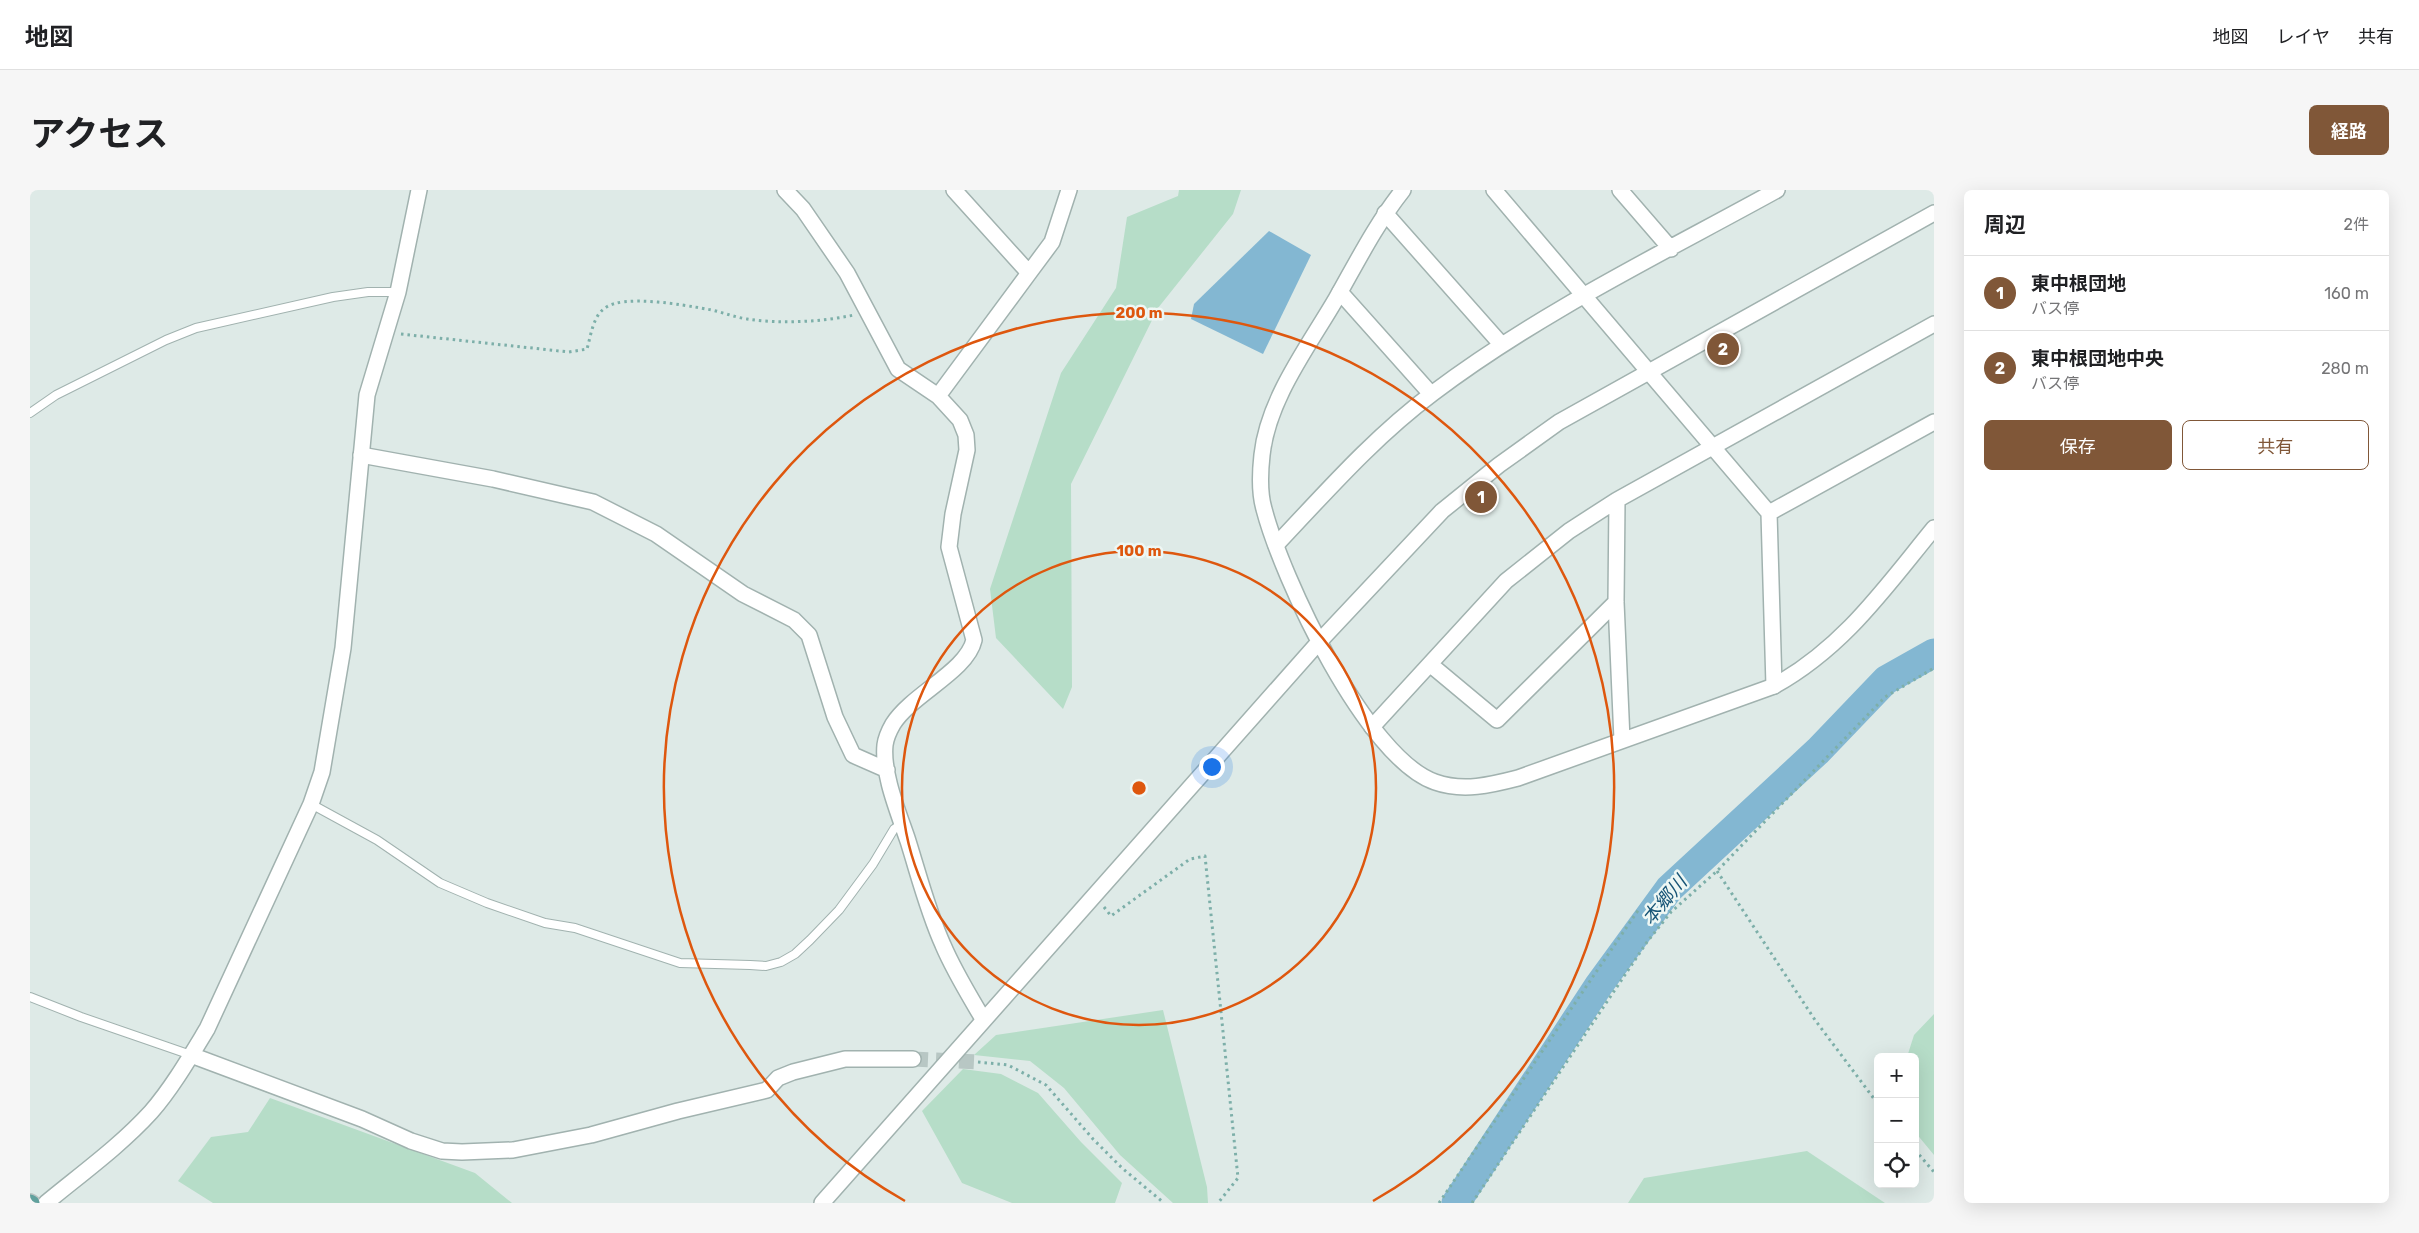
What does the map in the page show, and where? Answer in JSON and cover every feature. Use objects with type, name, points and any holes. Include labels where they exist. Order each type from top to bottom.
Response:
[{"type":"street","points":[[46,1203],[151,1112],[191,1055],[208,1029],[311,804],[322,772],[343,648],[367,395],[398,292],[419,190]]},
{"type":"street","points":[[785,190],[803,209],[847,273],[898,369],[938,396],[960,420],[966,435],[967,450],[953,514],[949,548],[974,640],[971,650],[962,662],[904,709],[887,735],[884,746],[887,770],[900,825],[944,947],[984,1019]]},
{"type":"street","points":[[954,190],[1029,273]]},
{"type":"street","points":[[938,396],[1052,242],[1069,190]]},
{"type":"street","points":[[1403,190],[1385,213],[1282,393],[1268,424],[1262,454],[1260,481],[1263,508],[1276,545],[1318,643],[1372,727],[1391,752],[1411,770],[1435,782],[1459,787],[1487,786],[1518,778],[1774,686],[1801,671],[1836,643],[1862,615],[1934,528]]},
{"type":"street","points":[[1494,190],[1586,295],[1769,513],[1774,686]]},
{"type":"street","points":[[1620,190],[1671,249]]},
{"type":"street","points":[[1276,545],[1366,448],[1431,394],[1501,344],[1777,190]]},
{"type":"street","points":[[1385,213],[1501,344]]},
{"type":"street","points":[[822,1203],[1318,643],[1430,523],[1472,485],[1559,422],[1934,213]]},
{"type":"street","points":[[1340,292],[1431,394]]},
{"type":"street","points":[[1372,727],[1431,665],[1506,581],[1569,531],[1617,500],[1934,324]]},
{"type":"street","points":[[1769,513],[1934,422]]},
{"type":"street","points":[[361,455],[492,479],[593,502],[656,534],[743,594],[794,620],[809,635],[835,717],[853,756],[887,770]]},
{"type":"street","points":[[1617,500],[1616,602],[1622,740]]},
{"type":"street","points":[[1431,665],[1498,720],[1616,602]]},
{"type":"street","points":[[191,1055],[362,1119],[411,1140],[442,1151],[462,1152],[513,1150],[591,1135],[678,1111],[767,1090],[778,1078],[793,1072],[845,1059],[913,1059]]},
{"type":"lane","points":[[30,413],[56,395],[166,340],[196,328],[333,297],[368,292],[398,292]]},
{"type":"lane","points":[[311,804],[377,840],[440,883],[487,903],[545,923],[575,928],[680,962],[766,966],[781,962],[795,954],[810,940],[838,910],[873,864],[894,829],[900,825]]},
{"type":"lane","points":[[30,997],[81,1017],[191,1055]]},
{"type":"path","points":[[387,332],[464,342],[491,343],[569,352],[587,349],[597,316],[605,307],[618,302],[635,301],[707,309],[754,319],[835,319],[867,313]]},
{"type":"path","points":[[1472,1203],[1647,942],[1671,912],[1717,871],[1885,697],[1934,668]]},
{"type":"path","points":[[1094,895],[1112,916],[1190,859],[1206,856],[1238,1178],[1218,1203]]},
{"type":"path","points":[[1717,871],[1815,1020],[1874,1099]]},
{"type":"path","points":[[1439,1203],[1639,909]]},
{"type":"path","points":[[978,1062],[1008,1065],[1046,1085],[1094,1140],[1122,1168],[1164,1203]]},
{"type":"path","points":[[1919,1155],[1934,1172]]},
{"type":"green space","points":[[1179,190],[1241,190],[1233,214],[1158,308],[1071,484],[1072,687],[1063,709],[996,638],[990,589],[1061,373],[1116,288],[1127,217],[1178,196]]},
{"type":"green space","points":[[1163,1010],[1207,1187],[1208,1203],[1173,1203],[1120,1155],[1064,1088],[1030,1061],[974,1055],[996,1035]]},
{"type":"green space","points":[[1934,1014],[1934,1155],[1919,1137],[1919,1053],[1908,1053],[1914,1035]]},
{"type":"green space","points":[[963,1069],[1001,1074],[1038,1093],[1081,1142],[1122,1183],[1115,1203],[1012,1203],[962,1183],[922,1111]]},
{"type":"green space","points":[[270,1098],[475,1173],[512,1203],[213,1203],[178,1181],[211,1137],[248,1132]]},
{"type":"green space","points":[[1807,1151],[1885,1203],[1628,1203],[1644,1178]]},
{"type":"water","points":[[1269,231],[1311,255],[1263,354],[1191,319],[1194,304]]},
{"type":"waterway","name":"本郷川","points":[[1456,1203],[1599,985],[1669,889],[1818,751],[1886,680],[1934,653]]},
{"type":"tunnel","points":[[913,1059],[978,1062]]},
{"type":"place","name":"東中根団地中央","points":[[1723,349]]},
{"type":"place","name":"東中根団地","points":[[1481,497]]}]
